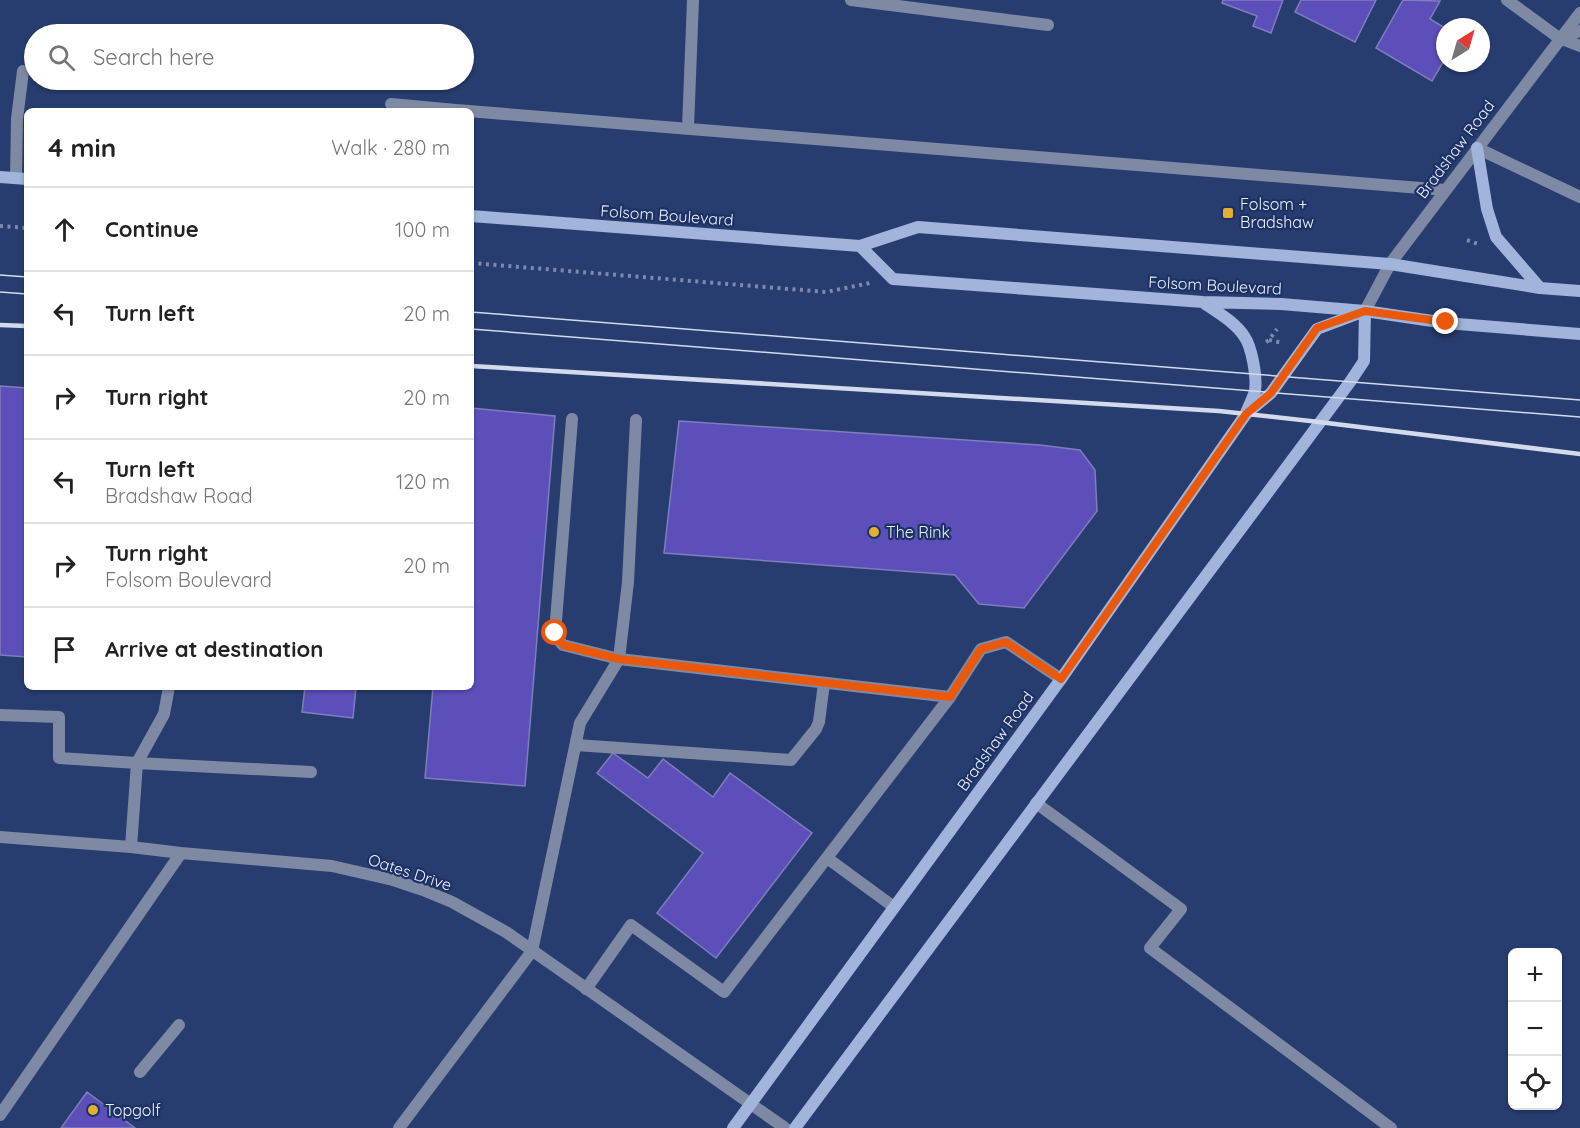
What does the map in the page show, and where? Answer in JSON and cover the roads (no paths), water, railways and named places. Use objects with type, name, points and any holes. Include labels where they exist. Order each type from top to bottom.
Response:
[{"type":"main road","points":[[1477,148],[1487,209],[1496,237],[1540,288]]},
{"type":"main road","points":[[0,177],[21,179]]},
{"type":"main road","name":"Folsom Boulevard","points":[[474,216],[860,246],[918,227],[1390,264],[1540,288],[1580,291]]},
{"type":"main road","name":"Folsom Boulevard","points":[[860,246],[892,279],[1203,302],[1281,304],[1580,334]]},
{"type":"main road","points":[[1203,302],[1244,336],[1255,374],[1255,391],[1246,414]]},
{"type":"main road","name":"Bradshaw Road","points":[[733,1128],[1061,679],[1246,414],[1271,393],[1317,328],[1365,311],[1364,361],[795,1128]]},
{"type":"street","points":[[688,128],[693,0]]},
{"type":"street","points":[[851,0],[1048,25]]},
{"type":"street","points":[[1507,0],[1559,38],[1580,46]]},
{"type":"street","name":"Bradshaw Road","points":[[1365,311],[1390,264],[1580,13]]},
{"type":"street","points":[[1559,38],[1580,32]]},
{"type":"street","points":[[21,179],[16,119],[23,71]]},
{"type":"street","points":[[391,105],[430,108]]},
{"type":"street","points":[[474,111],[1445,190]]},
{"type":"street","points":[[1477,148],[1580,197]]},
{"type":"street","points":[[572,419],[555,633],[563,645],[619,659],[950,697]]},
{"type":"street","points":[[399,1128],[532,951],[580,723],[619,659],[628,582],[636,420]]},
{"type":"street","points":[[586,989],[631,926],[724,993],[950,697],[981,649],[1006,642],[1061,679]]},
{"type":"street","points":[[576,745],[790,760],[816,729],[824,683]]},
{"type":"street","points":[[130,847],[137,763],[164,714],[168,690]]},
{"type":"street","points":[[0,715],[59,717],[59,758],[311,772]]},
{"type":"street","points":[[1036,803],[1181,909],[1150,948],[1391,1128]]},
{"type":"street","name":"Oates Drive","points":[[0,837],[332,866],[393,880],[423,890],[452,902],[507,932],[785,1128]]},
{"type":"street","points":[[0,1115],[181,854]]},
{"type":"street","points":[[827,858],[894,907]]},
{"type":"street","points":[[140,1072],[179,1025]]},
{"type":"tram line","points":[[0,275],[24,277]]},
{"type":"tram line","points":[[0,292],[24,294]]},
{"type":"tram line","points":[[474,312],[1580,400]]},
{"type":"tram line","points":[[474,329],[1580,417]]},
{"type":"railway","points":[[0,325],[24,326]]},
{"type":"railway","points":[[474,366],[1219,411],[1580,454]]},
{"type":"place","name":"Folsom + Bradshaw","points":[[1228,213]]},
{"type":"place","name":"The Rink","points":[[874,532]]},
{"type":"place","name":"Topgolf","points":[[93,1110]]}]
